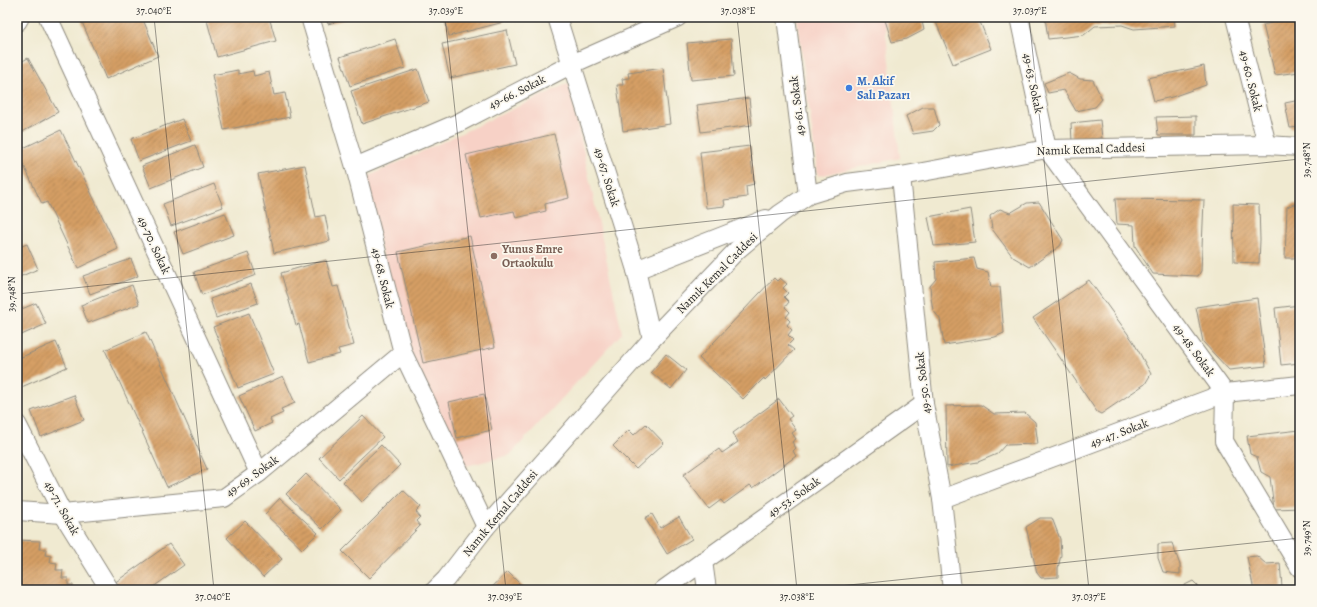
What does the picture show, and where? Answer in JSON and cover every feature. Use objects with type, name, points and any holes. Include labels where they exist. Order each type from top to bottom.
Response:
[{"type":"street","points":[[17,22],[20,17]]},
{"type":"street","name":"49-70. Sokak","points":[[48,17],[259,473]]},
{"type":"street","name":"49-68. Sokak","points":[[310,17],[355,167],[403,353],[486,527]]},
{"type":"street","name":"49-67. Sokak","points":[[557,17],[636,270],[652,339]]},
{"type":"street","name":"49-66. Sokak","points":[[355,167],[458,123],[572,64],[678,17]]},
{"type":"street","name":"49-61. Sokak","points":[[786,17],[808,195]]},
{"type":"street","name":"49-63. Sokak","points":[[1019,17],[1047,149]]},
{"type":"street","name":"49-60. Sokak","points":[[1235,17],[1267,145]]},
{"type":"street","name":"Namık Kemal Caddesi","points":[[444,586],[486,527],[652,339],[738,250],[780,214],[808,195],[847,183],[901,176],[1047,149],[1267,145],[1300,146]]},
{"type":"street","name":"49-48. Sokak","points":[[1047,149],[1225,393]]},
{"type":"street","name":"49-50. Sokak","points":[[901,176],[924,404],[942,499],[952,590]]},
{"type":"street","points":[[636,270],[780,214]]},
{"type":"street","name":"49-69. Sokak","points":[[17,511],[64,514],[224,498],[259,473],[403,353]]},
{"type":"street","name":"49-47. Sokak","points":[[942,499],[1225,393],[1300,385]]},
{"type":"street","points":[[1225,393],[1224,441],[1300,568]]},
{"type":"street","name":"49-53. Sokak","points":[[663,590],[924,404]]},
{"type":"street","name":"49-71. Sokak","points":[[17,424],[64,514],[110,590]]},
{"type":"street","points":[[703,561],[707,590]]},
{"type":"shaded area","name":"M. Akif Salı Pazarı","points":[[797,17],[884,17],[900,158],[818,176]]},
{"type":"shaded area","name":"Yunus Emre Ortaokulu","points":[[569,83],[622,333],[510,455],[462,467],[414,377],[363,179]]},
{"type":"building","points":[[80,17],[142,17],[158,56],[106,79]]},
{"type":"building","points":[[206,17],[269,17],[276,41],[217,57]]},
{"type":"building","points":[[326,17],[352,17],[328,24]]},
{"type":"building","points":[[444,17],[503,17],[504,22],[449,36]]},
{"type":"building","points":[[884,17],[921,17],[924,30],[907,39],[892,42]]},
{"type":"building","points":[[934,17],[978,17],[991,49],[953,64]]},
{"type":"building","points":[[1045,17],[1174,17],[1175,26],[1134,29],[1122,25],[1095,26],[1084,35],[1048,39]]},
{"type":"building","points":[[1300,17],[1300,72],[1275,75],[1263,25]]},
{"type":"building","points":[[507,30],[515,64],[450,78],[442,44]]},
{"type":"building","points":[[395,39],[405,68],[350,86],[340,57]]},
{"type":"building","points":[[731,39],[734,76],[691,80],[687,43]]},
{"type":"building","points":[[28,58],[58,112],[17,135],[17,64]]},
{"type":"building","points":[[1204,66],[1206,85],[1172,97],[1154,101],[1148,78]]},
{"type":"building","points":[[663,68],[670,124],[623,131],[617,85],[623,85],[622,79],[629,78],[628,73]]},
{"type":"building","points":[[418,69],[429,102],[362,124],[351,91]]},
{"type":"building","points":[[238,70],[238,74],[253,71],[254,76],[269,72],[274,95],[285,93],[290,117],[224,130],[212,75]]},
{"type":"building","points":[[1069,73],[1080,79],[1093,80],[1102,99],[1095,107],[1076,111],[1064,90],[1048,93],[1044,83]]},
{"type":"building","points":[[749,98],[752,125],[701,132],[697,105]]},
{"type":"building","points":[[1300,100],[1300,127],[1290,128],[1285,103]]},
{"type":"building","points":[[923,107],[934,107],[939,125],[933,131],[913,134],[906,116]]},
{"type":"building","points":[[1196,116],[1196,135],[1158,135],[1156,117]]},
{"type":"building","points":[[182,119],[191,141],[139,161],[131,139]]},
{"type":"building","points":[[1100,120],[1102,138],[1072,141],[1071,123]]},
{"type":"building","points":[[61,130],[118,249],[78,268],[47,202],[42,204],[17,151]]},
{"type":"building","points":[[554,134],[569,198],[545,204],[546,211],[516,218],[514,211],[481,218],[466,155]]},
{"type":"building","points":[[195,145],[203,167],[151,188],[142,166]]},
{"type":"building","points":[[750,146],[754,184],[746,186],[747,197],[724,200],[725,206],[706,208],[700,152]]},
{"type":"building","points":[[305,165],[316,217],[325,215],[330,241],[274,253],[258,174]]},
{"type":"building","points":[[214,184],[223,207],[171,226],[163,204]]},
{"type":"building","points":[[1115,199],[1204,200],[1201,271],[1198,276],[1153,274],[1135,246],[1134,225],[1117,224]]},
{"type":"building","points":[[1039,202],[1063,240],[1060,246],[1030,267],[1013,257],[992,229],[990,216],[1000,209],[1010,213],[1027,203]]},
{"type":"building","points":[[1233,204],[1259,205],[1259,263],[1234,262]]},
{"type":"building","points":[[1294,204],[1300,205],[1300,258],[1285,258],[1287,207]]},
{"type":"building","points":[[970,209],[975,242],[934,246],[928,217]]},
{"type":"building","points":[[225,213],[234,235],[183,254],[174,232]]},
{"type":"building","points":[[470,236],[495,347],[423,363],[398,252]]},
{"type":"building","points":[[27,244],[38,269],[17,278],[17,248]]},
{"type":"building","points":[[248,253],[256,275],[202,295],[194,272]]},
{"type":"building","points":[[974,258],[977,269],[988,272],[991,287],[1000,287],[1004,333],[995,337],[944,345],[940,319],[933,310],[931,298],[930,286],[936,279],[935,262]]},
{"type":"building","points":[[131,259],[138,276],[90,294],[83,276]]},
{"type":"building","points":[[326,260],[333,287],[338,286],[354,345],[338,349],[340,354],[309,362],[299,324],[296,325],[281,273]]},
{"type":"building","points":[[774,278],[777,281],[780,278],[787,284],[783,288],[788,293],[784,297],[789,302],[785,307],[790,312],[786,317],[790,321],[787,325],[792,330],[788,335],[793,340],[788,345],[794,350],[765,380],[764,378],[743,399],[699,358]]},
{"type":"building","points":[[1089,280],[1133,341],[1151,374],[1145,384],[1101,414],[1097,412],[1033,318]]},
{"type":"building","points":[[251,284],[258,303],[216,318],[210,299]]},
{"type":"building","points":[[132,285],[139,304],[88,323],[81,305]]},
{"type":"building","points":[[1257,298],[1266,366],[1229,370],[1203,342],[1196,307]]},
{"type":"building","points":[[36,303],[46,324],[17,337],[17,311]]},
{"type":"building","points":[[1300,305],[1300,363],[1281,365],[1275,308]]},
{"type":"building","points":[[249,313],[274,374],[238,388],[213,327]]},
{"type":"building","points":[[146,332],[207,469],[167,487],[105,350]]},
{"type":"building","points":[[56,342],[67,367],[17,389],[17,359]]},
{"type":"building","points":[[666,354],[686,370],[671,389],[651,372]]},
{"type":"building","points":[[283,376],[295,403],[281,409],[283,413],[270,419],[272,423],[255,431],[239,396]]},
{"type":"building","points":[[484,394],[492,430],[457,438],[449,402]]},
{"type":"building","points":[[74,395],[84,420],[41,437],[31,411]]},
{"type":"building","points":[[779,399],[792,416],[788,419],[796,430],[792,433],[796,439],[792,442],[796,448],[793,451],[796,456],[753,488],[750,485],[724,504],[721,500],[709,509],[683,475],[719,449],[722,453],[738,442],[733,433]]},
{"type":"building","points":[[981,405],[994,414],[1025,413],[1035,422],[1038,444],[1005,445],[997,454],[978,462],[947,467],[946,406]]},
{"type":"building","points":[[363,416],[383,437],[339,479],[319,458]]},
{"type":"building","points":[[646,424],[664,443],[636,469],[613,446],[629,430],[634,435]]},
{"type":"building","points":[[1300,430],[1300,508],[1274,509],[1270,477],[1261,472],[1257,457],[1250,454],[1247,436]]},
{"type":"building","points":[[381,445],[400,465],[362,502],[343,482]]},
{"type":"building","points":[[306,474],[341,510],[322,529],[286,494]]},
{"type":"building","points":[[403,490],[421,507],[416,512],[420,517],[416,521],[420,526],[369,578],[342,551]]},
{"type":"building","points":[[280,498],[318,533],[302,549],[265,514]]},
{"type":"building","points":[[652,514],[660,528],[679,517],[692,539],[667,554],[645,518]]},
{"type":"building","points":[[1040,518],[1052,518],[1060,539],[1061,555],[1058,568],[1058,577],[1041,578],[1037,573],[1026,527]]},
{"type":"building","points":[[245,521],[282,559],[263,577],[227,538]]},
{"type":"building","points":[[17,540],[40,541],[39,549],[46,549],[45,555],[51,556],[50,562],[57,563],[56,570],[63,570],[62,578],[68,578],[68,585],[73,585],[72,590],[17,590]]},
{"type":"building","points":[[1172,543],[1180,565],[1180,574],[1163,572],[1158,558],[1158,544]]},
{"type":"building","points":[[169,544],[184,565],[149,590],[113,590],[110,586]]},
{"type":"building","points":[[1257,556],[1266,564],[1280,563],[1282,587],[1266,590],[1254,590],[1247,557]]},
{"type":"building","points":[[508,572],[526,590],[489,590]]},
{"type":"building","points":[[1193,581],[1198,586],[1199,590],[1184,590],[1185,585]]},
{"type":"place","name":"M. Akif Salı Pazarı","points":[[849,88]]},
{"type":"place","name":"Yunus Emre Ortaokulu","points":[[494,256]]}]
